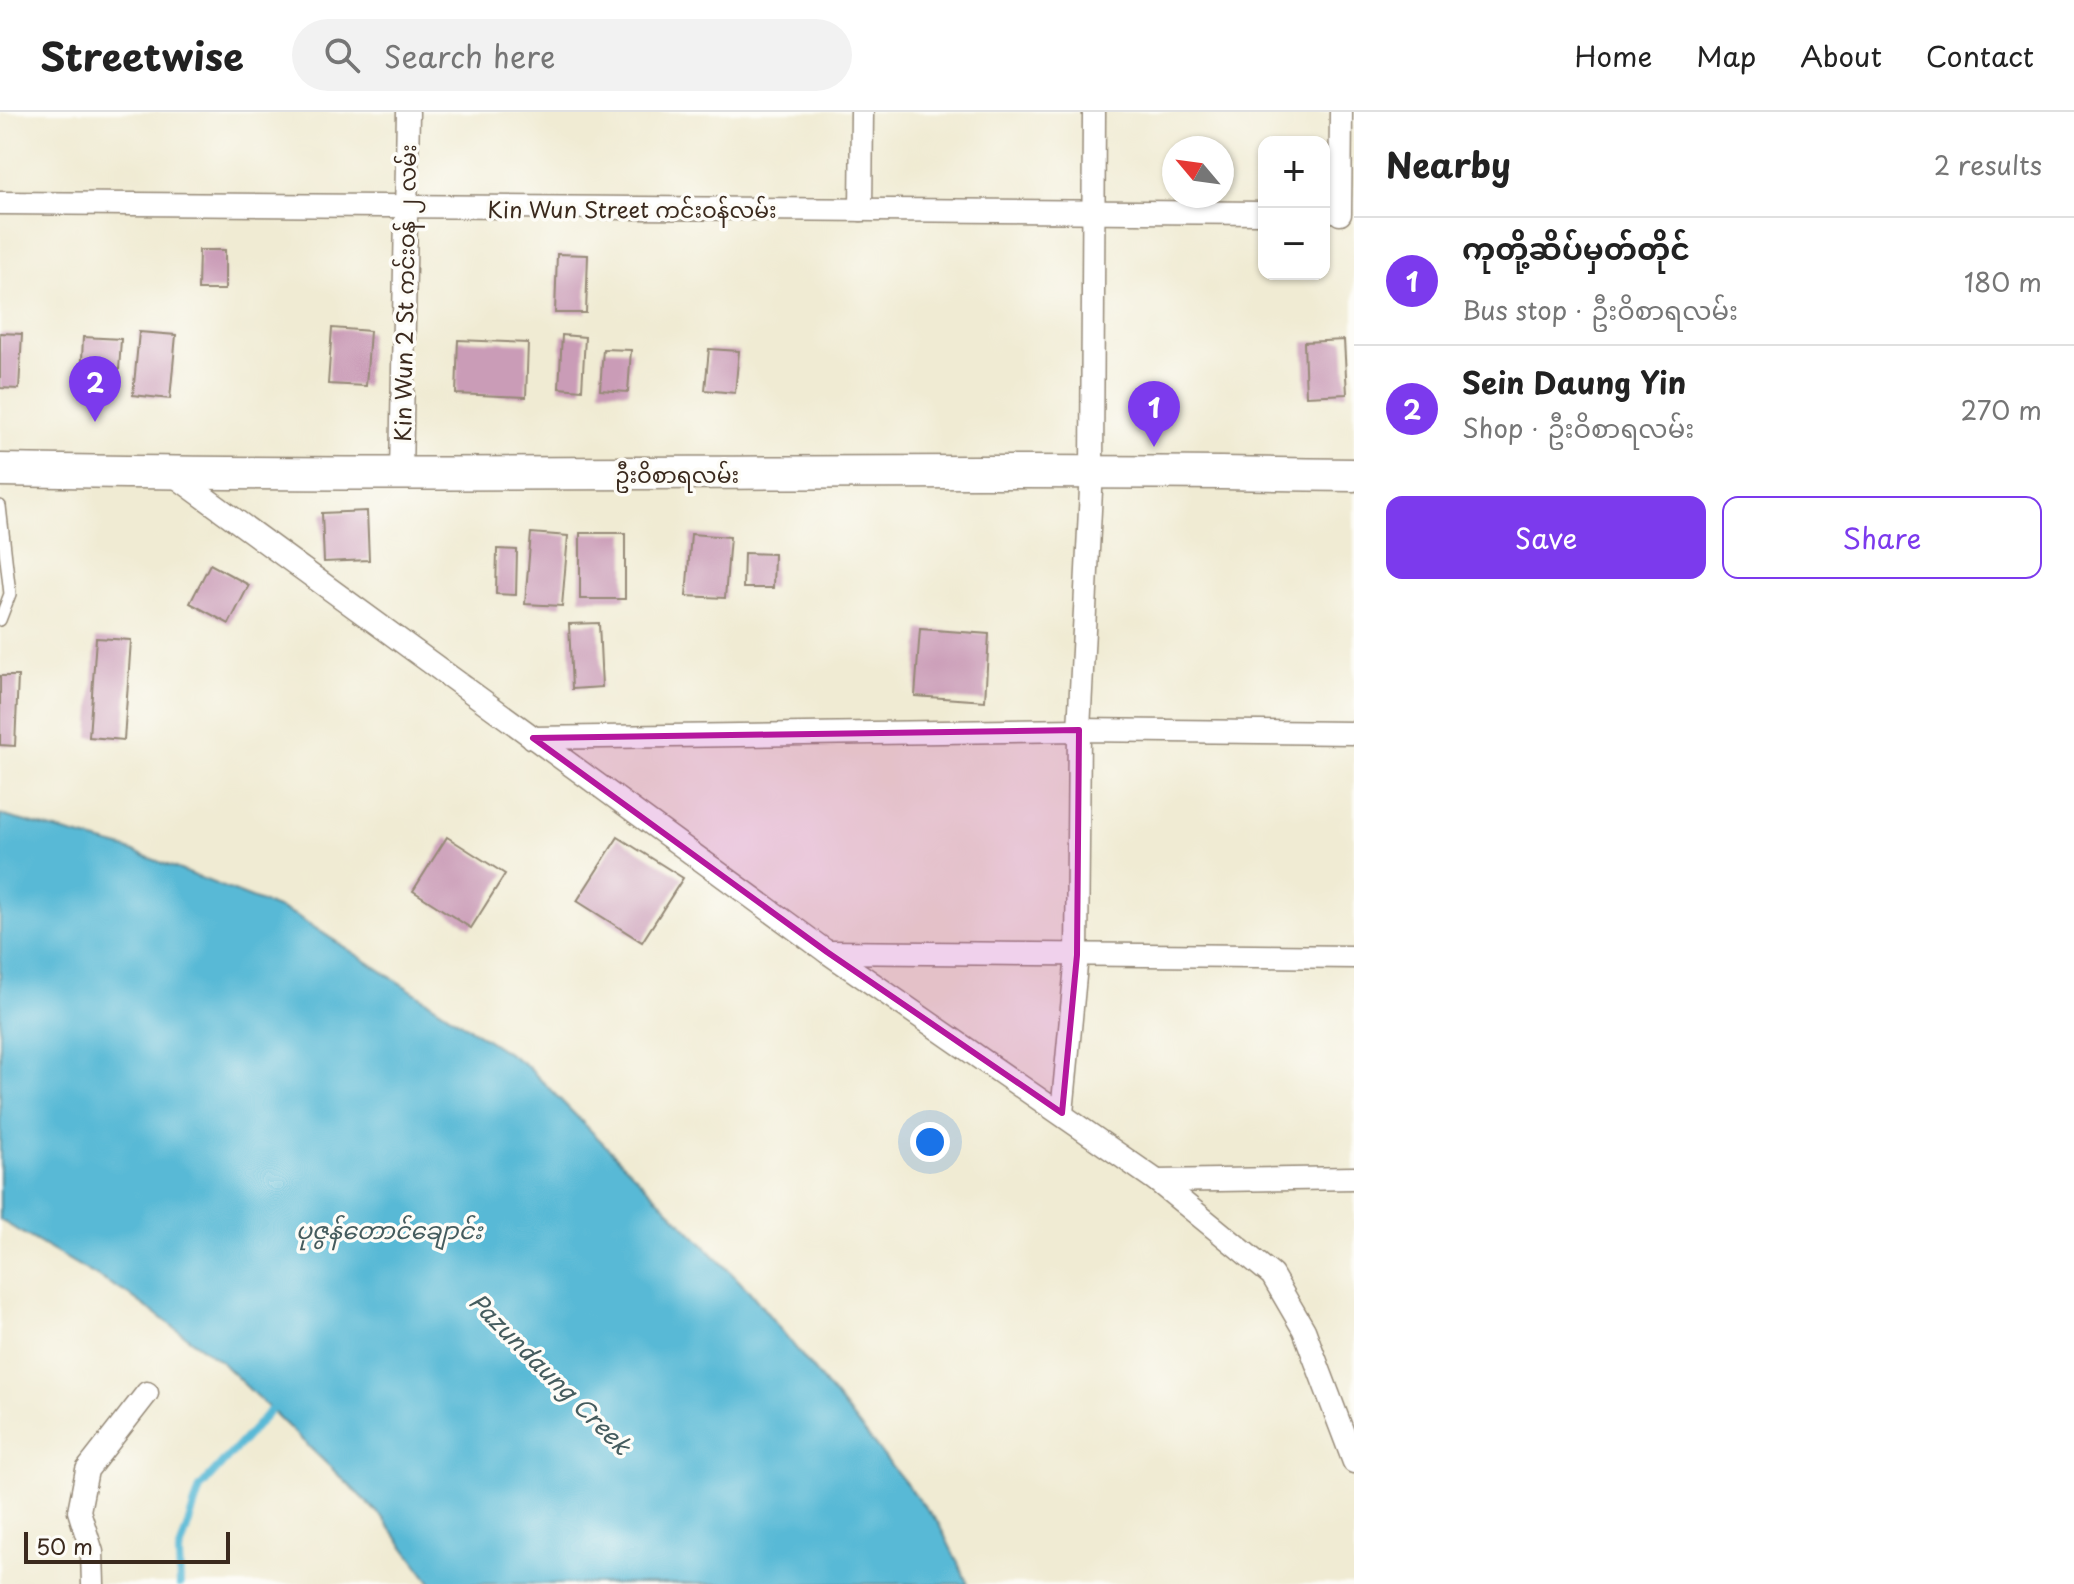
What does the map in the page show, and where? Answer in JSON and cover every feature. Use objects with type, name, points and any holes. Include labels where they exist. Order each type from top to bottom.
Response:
[{"type":"main road","name":"ဦးဝိစာရလမ်း","points":[[0,470],[401,474],[1092,470],[1354,475]]},
{"type":"street","name":"Kin Wun 2 St ကင်းဝန် ၂ လမ်း","points":[[401,474],[408,112]]},
{"type":"street","points":[[861,210],[862,112]]},
{"type":"street","points":[[1062,1113],[1077,955],[1079,730],[1092,470],[1094,112]]},
{"type":"street","points":[[1339,214],[1341,112]]},
{"type":"street","name":"Kin Wun Street ကင်းဝန်လမ်း","points":[[0,203],[1258,213]]},
{"type":"street","points":[[171,473],[827,952],[1157,1181],[1272,1275],[1304,1330],[1354,1462]]},
{"type":"street","points":[[533,738],[1079,730],[1354,733]]},
{"type":"street","points":[[827,952],[1354,957]]},
{"type":"street","points":[[1157,1181],[1354,1178]]},
{"type":"street","points":[[93,1584],[92,1552],[79,1511],[87,1470],[147,1393]]},
{"type":"lane","points":[[0,506],[10,594],[0,620]]},
{"type":"highlighted area","points":[[1079,730],[1077,955],[1062,1113],[827,952],[533,738]]},
{"type":"water","name":"ပုဇွန်တောင်ချောင်း","points":[[0,815],[124,848],[295,915],[526,1065],[750,1292],[939,1524],[968,1584],[432,1584],[381,1516],[220,1361],[131,1296],[0,1220]]},
{"type":"building","points":[[199,250],[225,250],[225,290],[198,290]]},
{"type":"building","points":[[557,254],[588,255],[586,313],[555,313]]},
{"type":"building","points":[[332,328],[370,331],[366,386],[328,384]]},
{"type":"building","points":[[139,332],[176,335],[170,399],[133,395]]},
{"type":"building","points":[[0,333],[22,334],[19,389],[0,388]]},
{"type":"building","points":[[562,335],[585,337],[582,390],[559,388]]},
{"type":"building","points":[[83,337],[121,339],[118,386],[81,384]]},
{"type":"building","points":[[458,340],[528,343],[526,397],[456,394]]},
{"type":"building","points":[[1344,340],[1347,394],[1306,396],[1304,342]]},
{"type":"building","points":[[603,349],[631,350],[628,392],[600,390]]},
{"type":"building","points":[[709,349],[739,351],[735,393],[705,390]]},
{"type":"building","points":[[367,511],[369,560],[324,562],[322,513]]},
{"type":"building","points":[[531,533],[568,536],[562,606],[525,604]]},
{"type":"building","points":[[580,533],[625,533],[625,599],[580,599]]},
{"type":"building","points":[[691,534],[730,537],[725,598],[686,596]]},
{"type":"building","points":[[497,549],[517,550],[516,595],[496,594]]},
{"type":"building","points":[[744,553],[774,554],[773,588],[743,588]]},
{"type":"building","points":[[210,564],[249,585],[229,624],[190,603]]},
{"type":"building","points":[[599,623],[602,687],[572,689],[569,624]]},
{"type":"building","points":[[920,629],[989,634],[985,701],[915,696]]},
{"type":"building","points":[[96,638],[131,640],[124,740],[89,737]]},
{"type":"building","points":[[0,676],[18,676],[15,746],[0,745]]},
{"type":"building","points":[[447,837],[505,874],[471,928],[413,891]]},
{"type":"building","points":[[618,837],[683,878],[642,942],[577,901]]},
{"type":"waterway","points":[[180,1584],[179,1553],[200,1488],[278,1402]]},
{"type":"place","name":"Sein Daung Yin","points":[[95,422]]},
{"type":"place","name":"ကုတို့ဆိပ်မှတ်တိုင်","points":[[1154,447]]},
{"type":"water label","name":"Pazundaung Creek","points":[[551,1373]]}]
